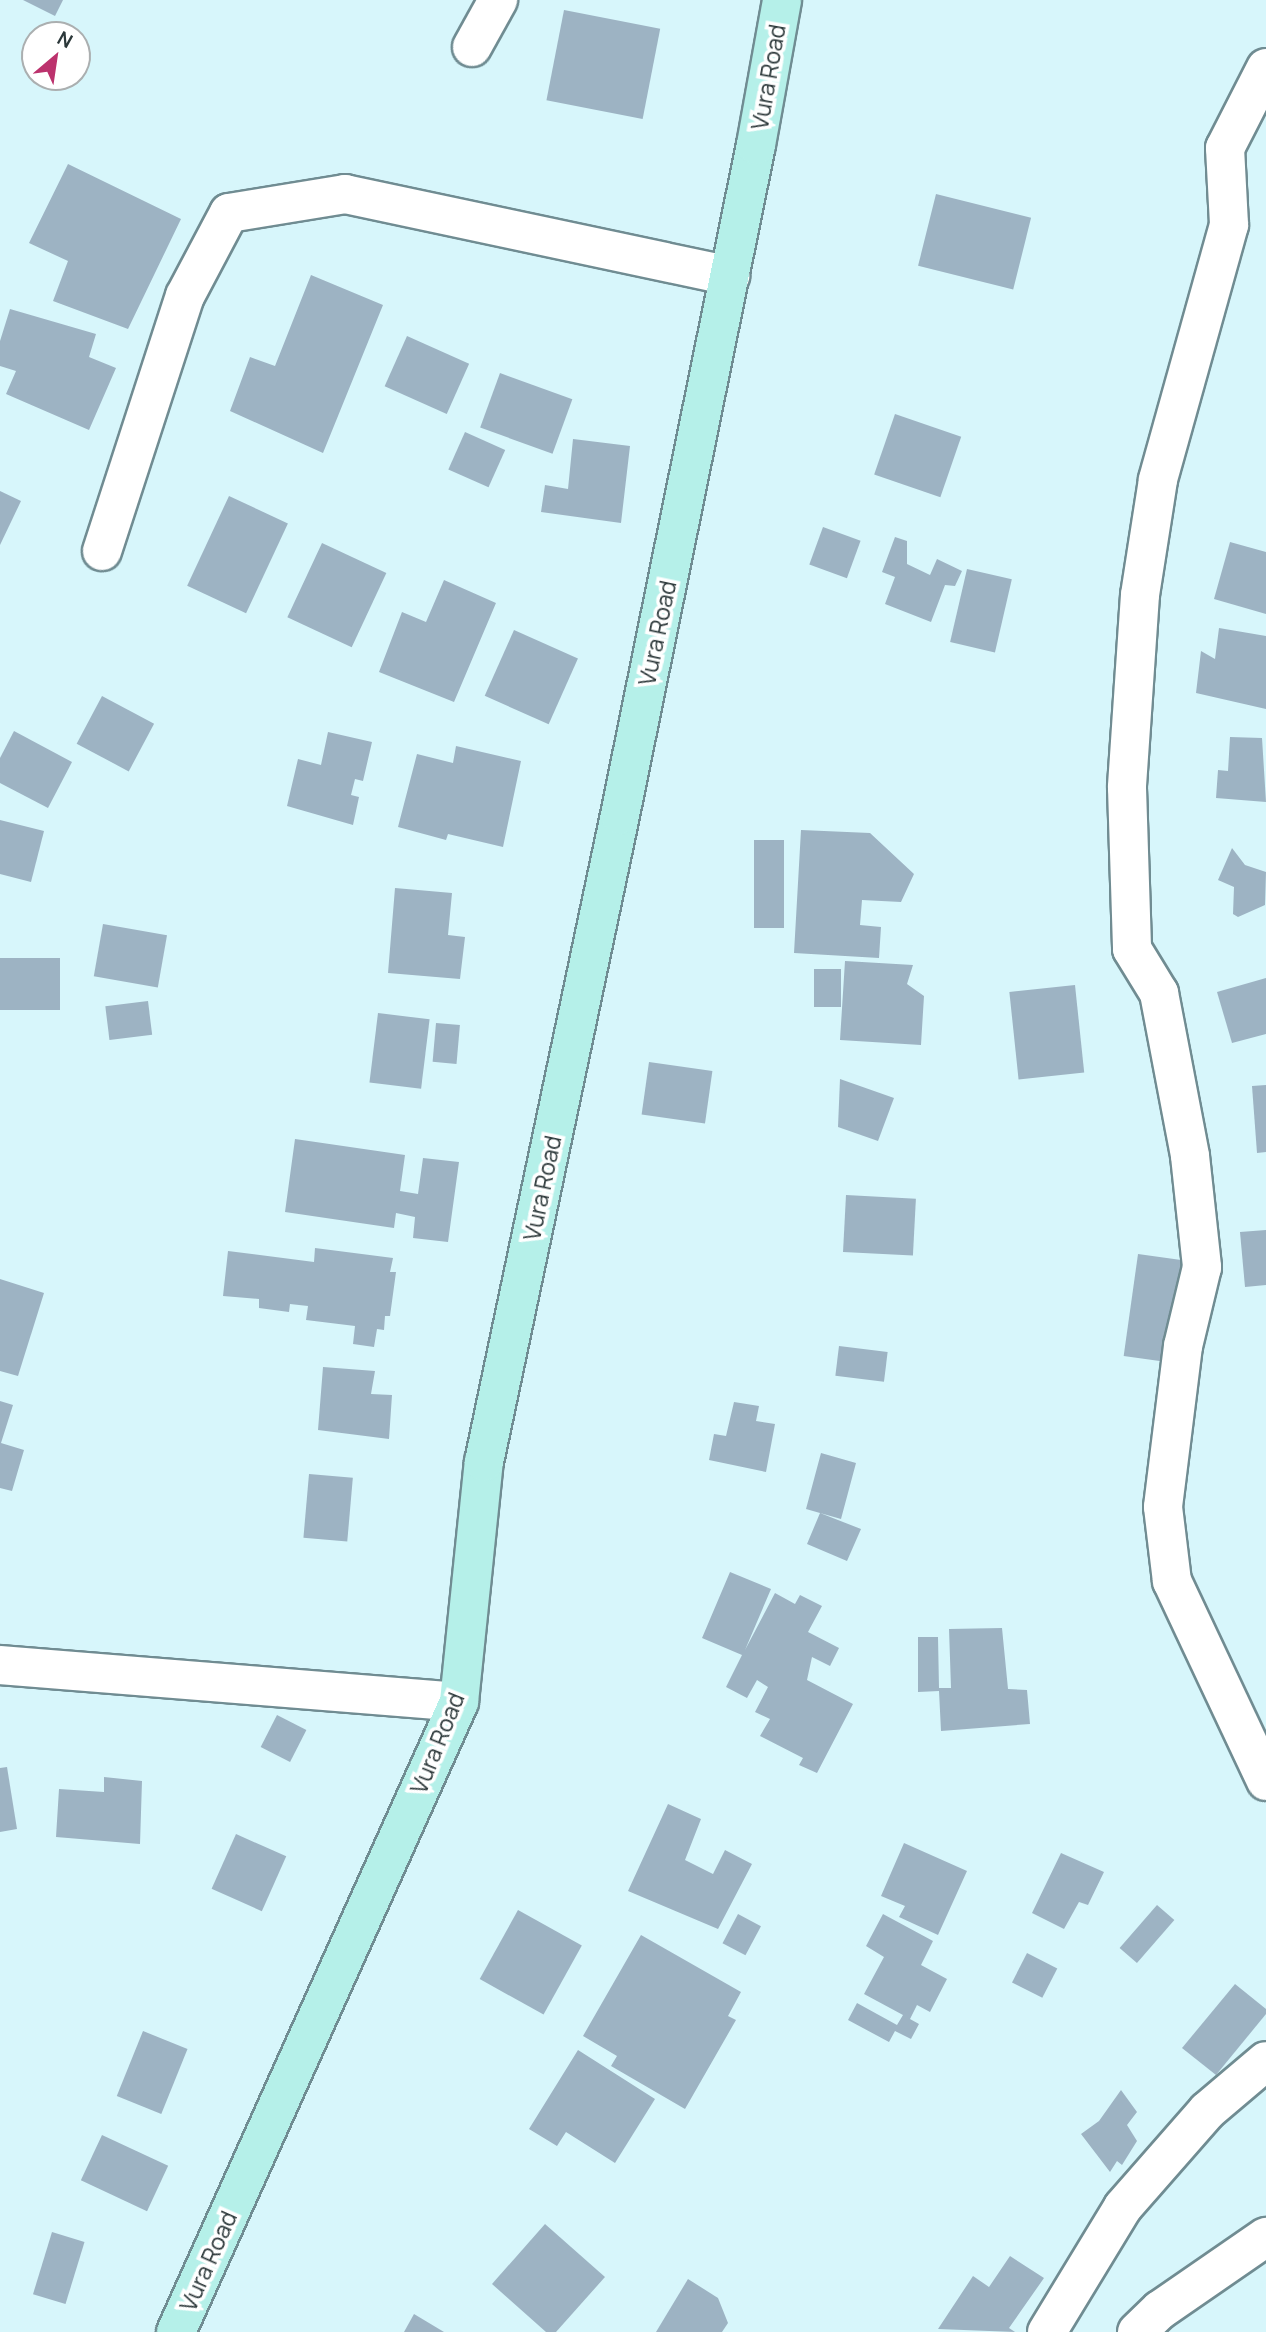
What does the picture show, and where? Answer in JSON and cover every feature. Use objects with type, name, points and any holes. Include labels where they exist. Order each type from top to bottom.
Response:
[{"type":"street","points":[[472,47],[498,0]]},
{"type":"street","name":"Vura Road","points":[[176,2332],[459,1702],[484,1462],[730,276],[782,0]]},
{"type":"street","points":[[1266,68],[1225,148],[1229,225],[1158,480],[1140,595],[1126,788],[1132,949],[1159,993],[1190,1156],[1202,1267],[1184,1346],[1163,1507],[1172,1581],[1266,1781]]},
{"type":"street","points":[[102,551],[185,296],[229,214],[345,194],[730,276]]},
{"type":"street","points":[[0,1665],[459,1702]]},
{"type":"street","points":[[1047,2332],[1123,2207],[1207,2111],[1266,2061]]},
{"type":"street","points":[[1136,2332],[1266,2237]]},
{"type":"building","points":[[23,0],[63,0],[55,16]]},
{"type":"building","points":[[564,10],[660,29],[643,119],[546,100]]},
{"type":"building","points":[[68,164],[181,219],[128,329],[53,301],[68,261],[29,243]]},
{"type":"building","points":[[936,194],[1031,218],[1013,290],[918,266]]},
{"type":"building","points":[[311,275],[383,305],[323,453],[230,411],[250,357],[275,366]]},
{"type":"building","points":[[10,309],[96,334],[89,357],[116,368],[89,430],[6,394],[16,371],[0,366],[0,341]]},
{"type":"building","points":[[407,336],[469,364],[447,414],[385,386]]},
{"type":"building","points":[[500,373],[572,399],[553,454],[480,428]]},
{"type":"building","points":[[895,414],[961,437],[940,497],[874,475]]},
{"type":"building","points":[[465,432],[505,450],[489,487],[448,469]]},
{"type":"building","points":[[573,439],[630,446],[621,523],[541,512],[545,485],[568,489]]},
{"type":"building","points":[[0,491],[21,501],[0,545]]},
{"type":"building","points":[[229,496],[288,523],[246,613],[187,586]]},
{"type":"building","points":[[823,527],[861,541],[847,578],[809,565]]},
{"type":"building","points":[[895,537],[907,541],[907,564],[930,575],[937,559],[962,571],[955,586],[945,585],[931,622],[885,604],[895,577],[882,572]]},
{"type":"building","points":[[1230,542],[1266,552],[1266,614],[1214,599]]},
{"type":"building","points":[[322,543],[386,573],[352,647],[287,617]]},
{"type":"building","points":[[967,569],[1012,579],[995,652],[950,642]]},
{"type":"building","points":[[444,580],[496,603],[454,702],[379,672],[402,612],[426,622]]},
{"type":"building","points":[[1219,628],[1266,636],[1266,709],[1196,693],[1201,651],[1215,659]]},
{"type":"building","points":[[514,630],[578,658],[549,724],[485,696]]},
{"type":"building","points":[[102,696],[154,724],[129,771],[77,744]]},
{"type":"building","points":[[14,731],[72,762],[48,808],[0,783],[0,758]]},
{"type":"building","points":[[328,732],[372,742],[363,781],[355,779],[351,795],[359,797],[353,825],[287,806],[298,759],[321,765]]},
{"type":"building","points":[[1230,737],[1262,738],[1266,802],[1216,798],[1218,770],[1228,771]]},
{"type":"building","points":[[456,746],[521,761],[503,847],[448,834],[446,840],[398,827],[417,754],[453,763]]},
{"type":"building","points":[[0,820],[44,831],[31,882],[0,874]]},
{"type":"building","points":[[801,830],[870,833],[914,874],[901,902],[862,900],[860,925],[881,927],[879,958],[794,953]]},
{"type":"building","points":[[754,840],[784,840],[784,928],[754,928]]},
{"type":"building","points":[[1232,848],[1245,865],[1266,872],[1265,905],[1238,917],[1233,914],[1234,887],[1218,880]]},
{"type":"building","points":[[395,888],[452,893],[448,935],[465,937],[460,979],[388,973]]},
{"type":"building","points":[[103,924],[167,935],[158,987],[94,976]]},
{"type":"building","points":[[0,958],[60,958],[60,1010],[0,1010]]},
{"type":"building","points":[[845,961],[913,965],[907,984],[924,996],[921,1045],[840,1040]]},
{"type":"building","points":[[814,969],[841,969],[841,1007],[814,1007]]},
{"type":"building","points":[[1266,978],[1266,1034],[1232,1043],[1217,992]]},
{"type":"building","points":[[1075,985],[1084,1073],[1019,1079],[1009,992]]},
{"type":"building","points":[[148,1001],[152,1035],[109,1040],[105,1006]]},
{"type":"building","points":[[378,1013],[430,1019],[421,1089],[369,1082]]},
{"type":"building","points":[[436,1023],[460,1025],[457,1064],[433,1062]]},
{"type":"building","points":[[649,1062],[712,1071],[705,1123],[642,1114]]},
{"type":"building","points":[[840,1079],[894,1098],[878,1141],[838,1127]]},
{"type":"building","points":[[1266,1085],[1266,1152],[1257,1153],[1252,1086]]},
{"type":"building","points":[[295,1139],[405,1155],[400,1191],[418,1194],[423,1158],[459,1162],[448,1242],[413,1238],[415,1217],[396,1213],[394,1228],[285,1212]]},
{"type":"building","points":[[846,1195],[916,1199],[913,1256],[843,1252]]},
{"type":"building","points":[[1266,1230],[1266,1285],[1245,1287],[1240,1232]]},
{"type":"building","points":[[315,1248],[393,1258],[390,1272],[396,1272],[390,1316],[385,1316],[384,1330],[377,1329],[374,1347],[353,1344],[355,1326],[306,1320],[308,1306],[290,1304],[289,1312],[259,1308],[259,1299],[223,1296],[228,1251],[314,1262]]},
{"type":"building","points":[[1138,1254],[1187,1261],[1172,1363],[1124,1356]]},
{"type":"building","points":[[0,1279],[44,1293],[18,1376],[0,1371]]},
{"type":"building","points":[[839,1346],[888,1352],[884,1382],[835,1376]]},
{"type":"building","points":[[323,1367],[375,1371],[371,1394],[392,1395],[389,1439],[318,1430]]},
{"type":"building","points":[[0,1401],[13,1405],[1,1443],[24,1450],[12,1491],[0,1488]]},
{"type":"building","points":[[734,1402],[759,1406],[756,1421],[775,1424],[766,1472],[709,1460],[714,1434],[726,1436]]},
{"type":"building","points":[[821,1453],[856,1463],[841,1519],[806,1509]]},
{"type":"building","points":[[309,1474],[353,1478],[347,1542],[303,1538]]},
{"type":"building","points":[[820,1513],[861,1529],[847,1561],[807,1544]]},
{"type":"building","points":[[730,1572],[771,1589],[745,1650],[775,1593],[795,1604],[800,1595],[822,1606],[808,1632],[839,1648],[830,1666],[812,1657],[807,1680],[853,1704],[817,1773],[799,1765],[803,1758],[760,1736],[770,1719],[755,1712],[768,1687],[757,1680],[747,1698],[726,1687],[742,1655],[702,1638]]},
{"type":"building","points":[[1002,1628],[1008,1689],[1027,1690],[1030,1724],[941,1731],[939,1691],[918,1692],[918,1637],[938,1637],[939,1688],[951,1688],[949,1629]]},
{"type":"building","points":[[277,1715],[306,1730],[290,1762],[261,1747]]},
{"type":"building","points":[[7,1767],[17,1829],[0,1832],[0,1768]]},
{"type":"building","points":[[104,1777],[142,1781],[140,1844],[56,1837],[59,1789],[104,1792]]},
{"type":"building","points":[[668,1804],[701,1819],[685,1860],[713,1874],[725,1850],[752,1864],[718,1929],[628,1891]]},
{"type":"building","points":[[236,1834],[286,1856],[262,1911],[212,1889]]},
{"type":"building","points":[[904,1843],[967,1871],[938,1935],[899,1917],[905,1906],[881,1896]]},
{"type":"building","points":[[1061,1853],[1104,1872],[1088,1905],[1079,1902],[1064,1929],[1032,1913]]},
{"type":"building","points":[[1157,1905],[1174,1920],[1137,1963],[1120,1948]]},
{"type":"building","points":[[518,1910],[582,1945],[544,2014],[480,1979]]},
{"type":"building","points":[[738,1914],[761,1926],[745,1955],[723,1943]]},
{"type":"building","points":[[883,1914],[933,1941],[921,1965],[947,1979],[930,2012],[917,2005],[910,2019],[919,2024],[911,2039],[895,2031],[889,2042],[848,2020],[857,2003],[897,2025],[903,2015],[864,1994],[884,1957],[866,1946]]},
{"type":"building","points":[[641,1935],[741,1992],[728,2016],[736,2020],[685,2109],[611,2066],[617,2056],[583,2036]]},
{"type":"building","points":[[1027,1953],[1057,1968],[1042,1998],[1012,1982]]},
{"type":"building","points":[[1235,1984],[1266,2009],[1266,2014],[1216,2075],[1182,2048]]},
{"type":"building","points":[[143,2031],[188,2049],[161,2114],[117,2096]]},
{"type":"building","points":[[578,2050],[655,2099],[615,2163],[566,2132],[557,2146],[529,2129]]},
{"type":"building","points":[[1121,2090],[1137,2112],[1127,2125],[1137,2141],[1122,2165],[1117,2161],[1110,2172],[1081,2134],[1099,2121]]},
{"type":"building","points":[[102,2135],[168,2166],[147,2211],[81,2180]]},
{"type":"building","points":[[545,2224],[605,2277],[556,2332],[546,2332],[492,2284]]},
{"type":"building","points":[[52,2232],[85,2242],[66,2304],[33,2294]]},
{"type":"building","points":[[1010,2256],[1044,2278],[1009,2328],[1015,2332],[938,2329],[973,2276],[989,2287]]},
{"type":"building","points":[[688,2279],[718,2298],[728,2323],[722,2332],[656,2332]]},
{"type":"building","points":[[414,2314],[444,2332],[404,2332]]}]
